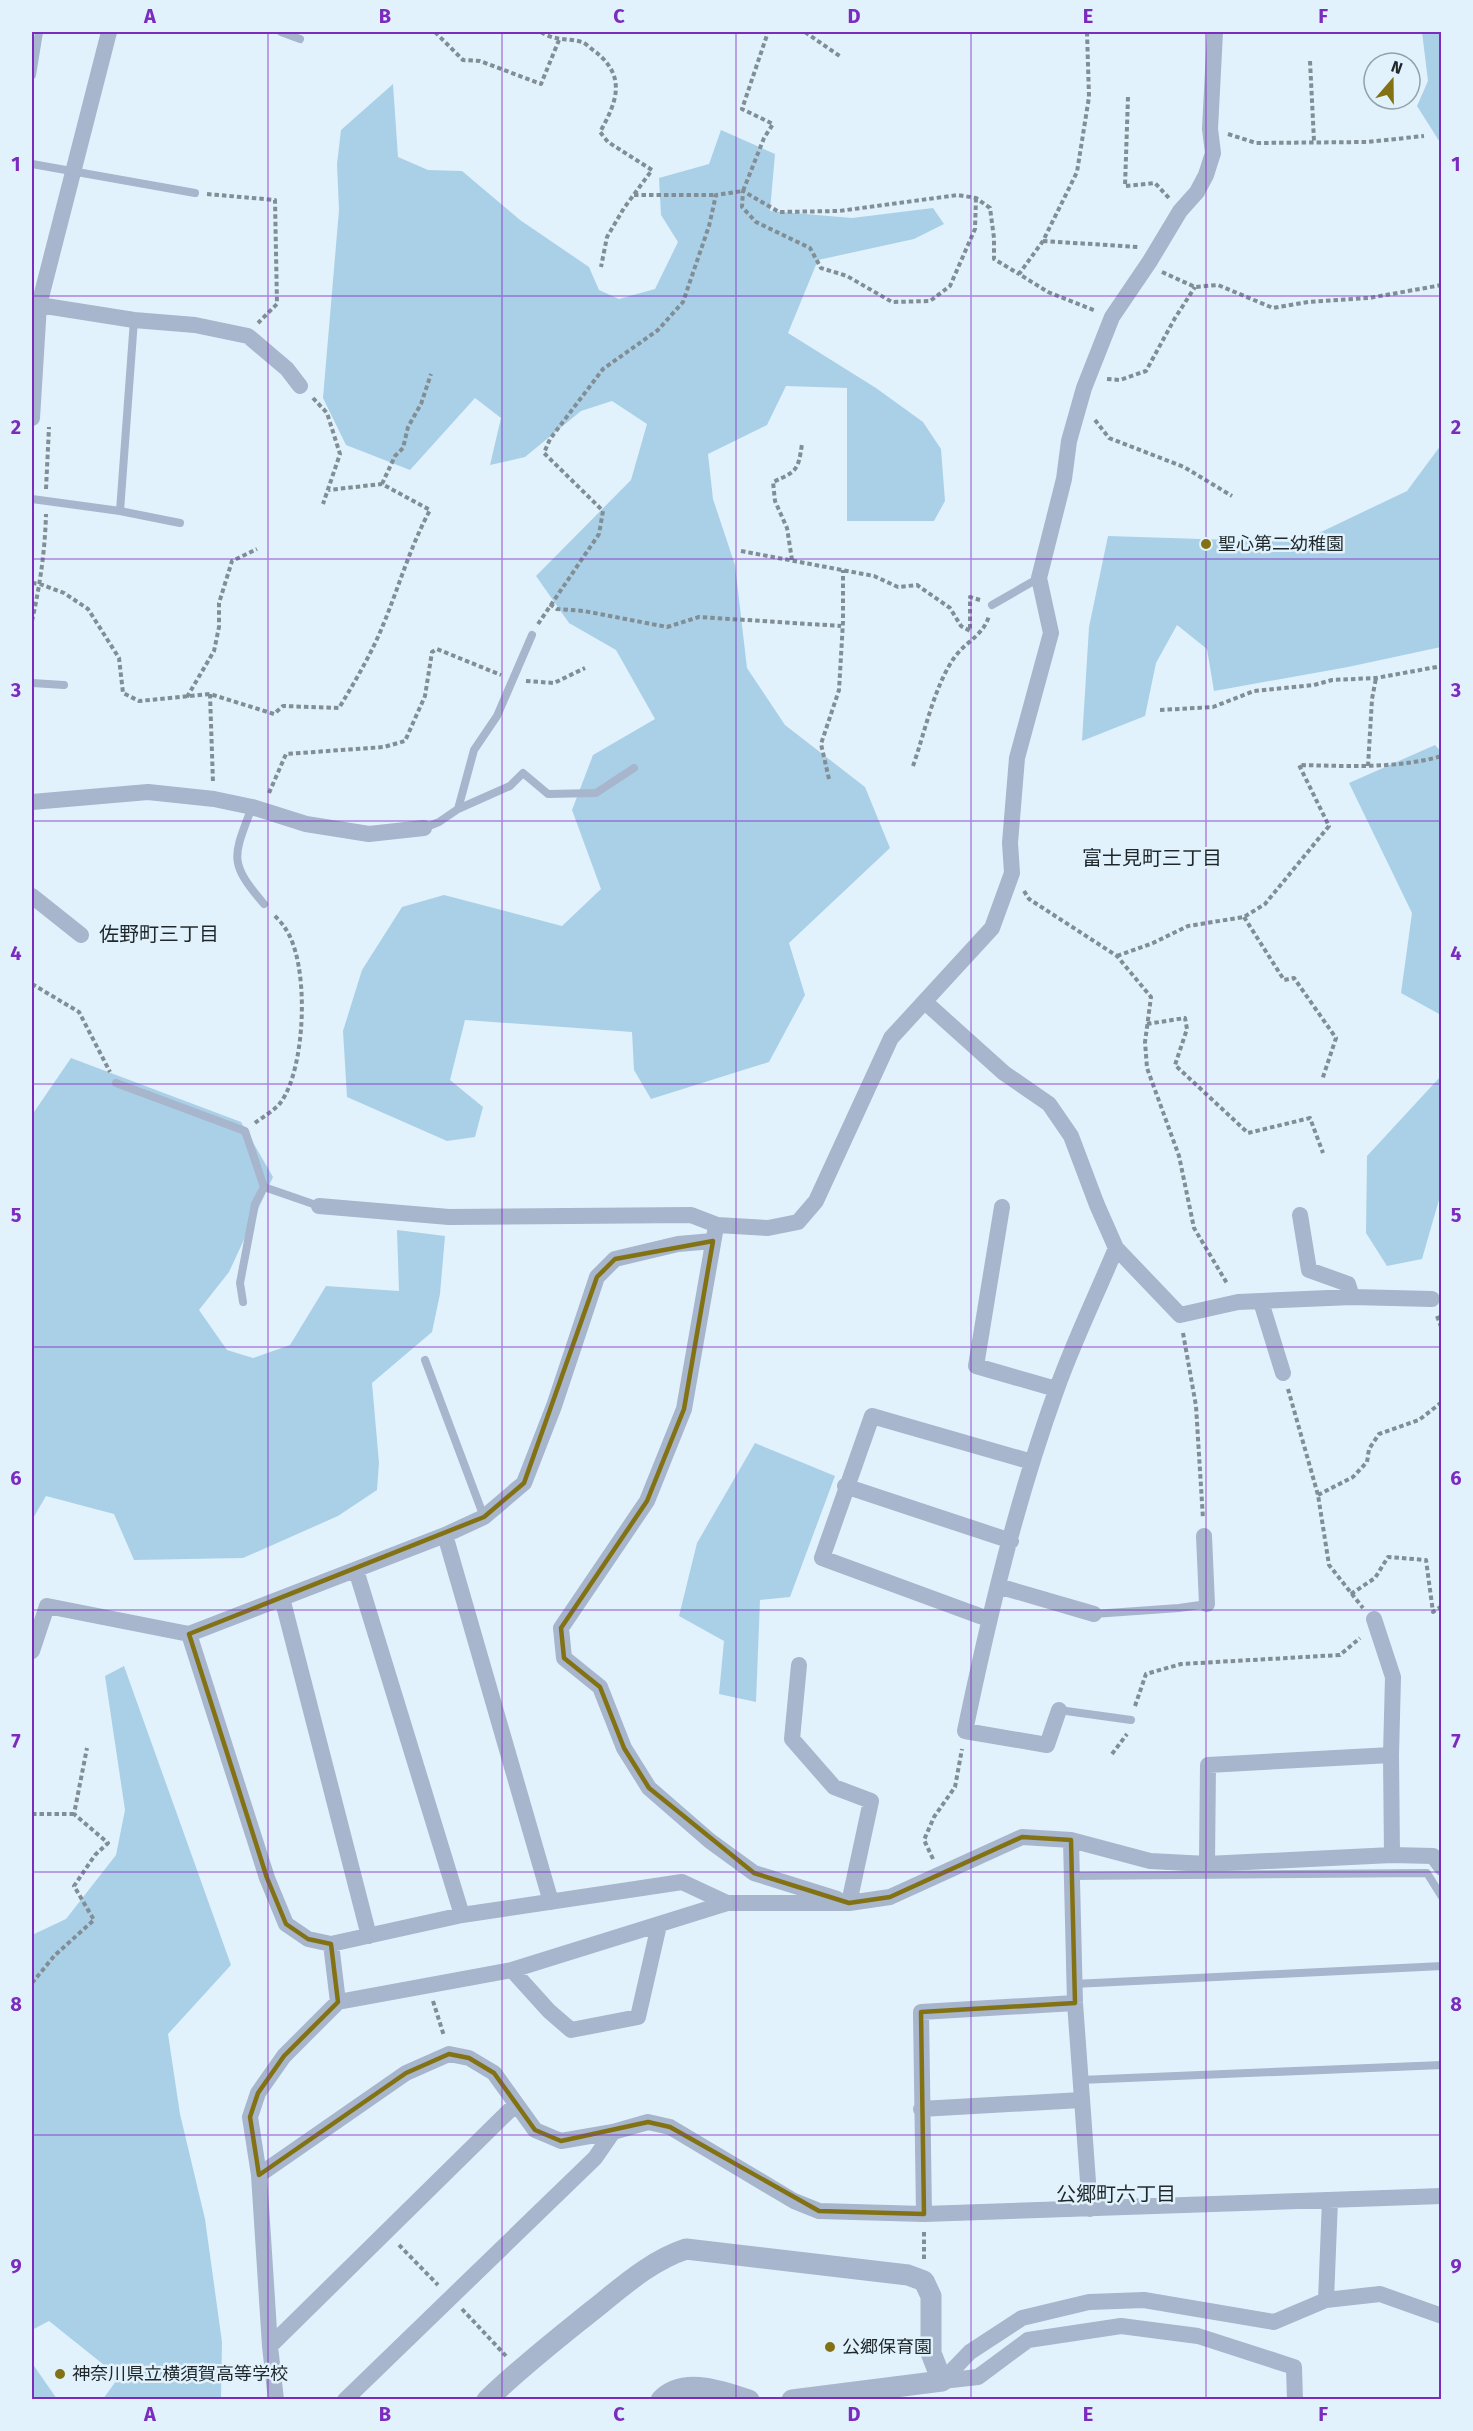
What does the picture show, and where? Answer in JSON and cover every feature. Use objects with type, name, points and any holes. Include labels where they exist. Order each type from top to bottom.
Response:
[{"type":"street","points":[[32,418],[39,305],[109,32]]},
{"type":"street","points":[[32,1651],[47,1606],[189,1634],[445,1535],[484,1517],[524,1483],[554,1406],[597,1276],[615,1259],[715,1233],[768,1228],[798,1222],[816,1202],[891,1038],[992,928],[1012,873],[1010,843],[1017,758],[1051,633],[1039,578],[1064,479],[1069,441],[1086,383],[1112,317],[1154,255],[1180,211],[1197,192],[1206,175],[1213,153],[1210,129],[1215,32]]},
{"type":"street","points":[[39,305],[134,320],[195,325],[248,336],[287,369],[300,386]]},
{"type":"street","points":[[32,802],[147,792],[214,799],[306,824],[369,834],[424,828]]},
{"type":"street","points":[[32,896],[81,935]]},
{"type":"street","points":[[925,1002],[1004,1073],[1048,1104],[1071,1136],[1096,1205],[1116,1248],[1180,1315],[1238,1302],[1352,1297],[1432,1299]]},
{"type":"street","points":[[319,1206],[449,1217],[692,1215],[715,1233]]},
{"type":"street","points":[[1002,1207],[976,1366],[1056,1389]]},
{"type":"street","points":[[1300,1215],[1309,1270],[1348,1284],[1352,1297]]},
{"type":"street","points":[[715,1233],[684,1409],[647,1501],[561,1628],[564,1658],[600,1687],[624,1748],[649,1788],[710,1841],[754,1873],[849,1903]]},
{"type":"street","points":[[1059,1710],[1047,1745],[965,1731],[988,1619],[1032,1462],[1056,1389],[1116,1248]]},
{"type":"street","points":[[1261,1302],[1283,1373]]},
{"type":"street","points":[[988,1619],[822,1558],[845,1486],[872,1416],[1032,1462]]},
{"type":"street","points":[[845,1486],[1011,1541]]},
{"type":"street","points":[[445,1535],[551,1902]]},
{"type":"street","points":[[1204,1536],[1207,1604]]},
{"type":"street","points":[[356,1570],[462,1915]]},
{"type":"street","points":[[998,1586],[1094,1614]]},
{"type":"street","points":[[282,1598],[369,1936]]},
{"type":"street","points":[[1365,1620],[1393,1677],[1392,1855]]},
{"type":"street","points":[[189,1634],[267,1878],[286,1924],[308,1939],[331,1944],[462,1915],[682,1882],[727,1904]]},
{"type":"street","points":[[799,1665],[792,1739],[834,1787],[871,1801],[849,1903]]},
{"type":"street","points":[[1207,1864],[1208,1765],[1391,1755]]},
{"type":"street","points":[[276,2400],[270,2346],[259,2175],[250,2117],[258,2093],[284,2056],[338,2002],[512,1970],[727,1904],[849,1903],[890,1897],[1022,1838],[1071,1840],[1150,1861],[1207,1864],[1392,1855],[1433,1856],[1442,1868]]},
{"type":"street","points":[[1071,1840],[1074,1984],[1090,2210]]},
{"type":"street","points":[[512,1970],[549,2011],[572,2030],[638,2017],[658,1925]]},
{"type":"street","points":[[331,1944],[338,2002]]},
{"type":"street","points":[[924,2214],[921,2012],[1075,2003]]},
{"type":"street","points":[[259,2175],[406,2073],[449,2054],[470,2058],[494,2073],[535,2130],[561,2141],[613,2132],[648,2122],[670,2127],[779,2193],[819,2211],[924,2214],[1442,2196]]},
{"type":"street","points":[[921,2109],[1081,2100]]},
{"type":"street","points":[[270,2346],[516,2104]]},
{"type":"street","points":[[345,2400],[595,2158],[613,2132]]},
{"type":"street","points":[[1326,2300],[1330,2200]]},
{"type":"street","points":[[487,2400],[519,2369],[641,2272],[665,2256],[686,2249],[908,2275],[924,2281],[931,2296],[931,2352],[942,2381]]},
{"type":"street","points":[[942,2381],[970,2352],[1022,2318],[1089,2302],[1144,2300],[1274,2322],[1326,2300],[1380,2294],[1442,2316]]},
{"type":"street","points":[[792,2400],[978,2377],[1028,2340],[1121,2325],[1197,2336],[1294,2367],[1295,2400]]},
{"type":"street","points":[[661,2400],[667,2394],[687,2388],[705,2387],[749,2400]]},
{"type":"lane","points":[[32,75],[39,32]]},
{"type":"lane","points":[[281,32],[300,39]]},
{"type":"lane","points":[[32,164],[195,192]]},
{"type":"lane","points":[[120,511],[134,320]]},
{"type":"lane","points":[[32,499],[120,511],[180,524]]},
{"type":"lane","points":[[992,604],[1039,578]]},
{"type":"lane","points":[[458,808],[474,750],[497,716],[532,635]]},
{"type":"lane","points":[[32,683],[64,685]]},
{"type":"lane","points":[[424,828],[440,822],[458,808],[510,786],[523,773],[548,794],[596,793],[634,768]]},
{"type":"lane","points":[[257,809],[238,844],[236,862],[247,884],[264,904]]},
{"type":"lane","points":[[116,1083],[244,1131],[264,1187],[255,1204],[242,1272],[240,1283],[243,1302]]},
{"type":"lane","points":[[264,1187],[319,1206]]},
{"type":"lane","points":[[425,1360],[484,1517]]},
{"type":"lane","points":[[1094,1614],[1207,1604]]},
{"type":"lane","points":[[1059,1710],[1131,1720]]},
{"type":"lane","points":[[1072,1876],[1427,1873],[1442,1898]]},
{"type":"lane","points":[[1074,1984],[1442,1966]]},
{"type":"lane","points":[[1080,2080],[1442,2065]]},
{"type":"path","points":[[435,32],[463,60],[480,62],[541,84],[560,40]]},
{"type":"path","points":[[541,32],[560,40],[584,42],[603,58],[615,75],[615,106],[600,132],[608,142],[652,170],[633,195],[607,237],[601,267]]},
{"type":"path","points":[[768,32],[742,109],[773,124],[764,138],[743,191],[742,207],[756,222],[810,248],[821,268],[847,276],[892,302],[930,301],[950,286],[975,230],[976,198]]},
{"type":"path","points":[[805,32],[841,57]]},
{"type":"path","points":[[1019,274],[1043,241],[1077,172],[1089,97],[1087,32]]},
{"type":"path","points":[[1310,60],[1314,141]]},
{"type":"path","points":[[1128,96],[1125,186],[1155,183],[1180,211]]},
{"type":"path","points":[[1210,129],[1256,143],[1367,142],[1424,136]]},
{"type":"path","points":[[633,195],[717,195],[743,191],[779,212],[839,211],[958,195],[976,198],[990,208],[994,259],[1048,292],[1112,317]]},
{"type":"path","points":[[195,192],[275,201],[277,304],[248,336]]},
{"type":"path","points":[[532,635],[550,604],[599,534],[603,511],[544,453],[550,439],[603,369],[658,330],[684,302],[710,226],[717,195]]},
{"type":"path","points":[[1043,241],[1154,255],[1163,274],[1195,288],[1218,285],[1273,308],[1308,302],[1369,298],[1442,285]]},
{"type":"path","points":[[1195,288],[1175,318],[1146,371],[1120,380],[1086,383],[1096,424],[1109,438],[1184,467],[1232,496]]},
{"type":"path","points":[[382,484],[395,456],[403,448],[408,427],[421,404],[430,374]]},
{"type":"path","points":[[300,386],[327,413],[340,454],[323,504]]},
{"type":"path","points":[[792,560],[787,528],[775,501],[772,482],[790,474],[798,466],[802,444]]},
{"type":"path","points":[[32,583],[64,593],[88,609],[119,658],[123,693],[139,701],[210,694],[274,714],[283,706],[339,708],[364,665],[381,629],[417,534],[430,510],[382,484],[328,490]]},
{"type":"path","points":[[186,698],[214,651],[219,627],[219,603],[231,561],[257,549]]},
{"type":"path","points":[[741,551],[874,576],[898,587],[917,585],[950,608],[961,626],[970,631],[970,597],[992,604],[986,628],[955,656],[943,677],[913,766]]},
{"type":"path","points":[[830,779],[821,744],[839,690],[843,570]]},
{"type":"path","points":[[550,604],[557,609],[584,611],[667,627],[699,618],[842,626]]},
{"type":"path","points":[[257,809],[286,754],[384,747],[405,741],[425,696],[432,652],[437,649],[512,680],[554,683],[585,668]]},
{"type":"path","points":[[1160,710],[1213,707],[1254,691],[1314,685],[1332,680],[1376,678],[1442,666]]},
{"type":"path","points":[[1368,766],[1372,699],[1376,678]]},
{"type":"path","points":[[210,694],[214,799]]},
{"type":"path","points":[[1117,956],[1154,943],[1188,926],[1244,917],[1265,904],[1329,826],[1299,765],[1368,766],[1442,756]]},
{"type":"path","points":[[1012,873],[1029,899],[1117,956],[1151,997],[1145,1042],[1147,1068],[1179,1156],[1194,1228],[1238,1302]]},
{"type":"path","points":[[244,1131],[280,1104],[292,1079],[300,1049],[302,1011],[295,950],[286,928],[264,904]]},
{"type":"path","points":[[1244,917],[1284,980],[1294,978],[1336,1038],[1322,1080]]},
{"type":"path","points":[[32,984],[79,1012],[116,1083]]},
{"type":"path","points":[[1147,1024],[1185,1018],[1187,1029],[1175,1065],[1248,1133],[1310,1118],[1323,1153]]},
{"type":"path","points":[[1180,1315],[1196,1406],[1204,1536]]},
{"type":"path","points":[[1112,1754],[1127,1733],[1146,1674],[1181,1664],[1340,1655],[1361,1638],[1365,1620],[1360,1604],[1329,1565],[1318,1495],[1283,1373]]},
{"type":"path","points":[[1318,1495],[1353,1477],[1367,1462],[1369,1449],[1379,1434],[1419,1420],[1442,1402]]},
{"type":"path","points":[[1352,1594],[1375,1578],[1388,1557],[1426,1560],[1433,1612],[1442,1606]]},
{"type":"path","points":[[1360,1604],[1365,1620]]},
{"type":"path","points":[[942,1873],[924,1840],[934,1817],[955,1787],[965,1731]]},
{"type":"path","points":[[74,1814],[87,1748]]},
{"type":"path","points":[[32,1814],[74,1814],[108,1843],[95,1855],[74,1886],[94,1920],[55,1954],[32,1983]]},
{"type":"path","points":[[429,1987],[449,2054]]},
{"type":"path","points":[[924,2214],[924,2281]]},
{"type":"highlighted area","points":[[713,1241],[684,1409],[647,1501],[561,1628],[564,1658],[600,1687],[624,1748],[649,1788],[754,1873],[849,1903],[890,1897],[1022,1837],[1071,1840],[1075,2003],[921,2012],[924,2214],[819,2211],[670,2127],[648,2122],[561,2141],[535,2130],[494,2073],[469,2058],[449,2054],[406,2073],[259,2175],[250,2117],[258,2093],[284,2056],[338,2002],[331,1944],[308,1939],[286,1924],[267,1878],[189,1634],[484,1517],[524,1483],[597,1277],[615,1259]]},
{"type":"shaded area","points":[[1422,32],[1441,32],[1441,144],[1420,111],[1422,111],[1422,95],[1428,81]]},
{"type":"shaded area","points":[[393,84],[398,157],[428,170],[462,171],[520,220],[589,267],[599,290],[619,299],[655,289],[678,242],[661,215],[659,178],[709,164],[721,130],[775,154],[770,211],[852,218],[933,208],[944,224],[914,239],[818,260],[788,333],[876,388],[923,422],[941,449],[945,501],[934,521],[847,521],[847,388],[786,386],[767,425],[708,454],[713,499],[735,565],[747,668],[785,725],[865,787],[890,848],[789,943],[805,995],[769,1062],[651,1099],[634,1070],[632,1032],[465,1020],[450,1080],[483,1107],[475,1137],[447,1141],[347,1097],[343,1031],[362,970],[402,907],[444,895],[562,926],[601,889],[572,810],[593,755],[655,719],[616,650],[569,623],[536,576],[631,480],[647,424],[612,401],[581,411],[525,457],[490,465],[501,418],[475,398],[410,470],[346,445],[323,398],[339,210],[337,164],[341,130]]},
{"type":"shaded area","points":[[1441,445],[1441,647],[1348,667],[1214,691],[1207,649],[1177,625],[1156,663],[1145,716],[1082,741],[1089,627],[1108,536],[1300,542],[1407,491]]},
{"type":"shaded area","points":[[1435,745],[1442,753],[1441,1015],[1401,993],[1412,913],[1349,783]]},
{"type":"shaded area","points":[[71,1058],[241,1122],[273,1177],[229,1272],[199,1310],[227,1350],[253,1358],[290,1345],[326,1286],[399,1291],[397,1230],[445,1236],[440,1294],[432,1332],[372,1383],[379,1463],[377,1490],[338,1516],[243,1558],[134,1560],[114,1514],[46,1496],[32,1520],[32,1115]]},
{"type":"shaded area","points":[[1441,1076],[1441,1193],[1422,1259],[1387,1266],[1366,1233],[1367,1156]]},
{"type":"shaded area","points":[[755,1443],[835,1476],[790,1597],[760,1600],[756,1702],[719,1694],[724,1641],[679,1616],[697,1543]]},
{"type":"shaded area","points":[[124,1666],[231,1965],[168,2034],[180,2114],[205,2219],[222,2342],[221,2399],[103,2399],[119,2377],[49,2321],[32,2330],[32,1935],[66,1919],[116,1855],[125,1810],[105,1676]]},
{"type":"shaded area","points":[[32,2363],[57,2399],[32,2399]]},
{"type":"place","name":"聖心第二幼稚園","points":[[1206,544]]},
{"type":"place","name":"公郷保育園","points":[[830,2347]]},
{"type":"place","name":"神奈川県立横須賀高等学校","points":[[60,2374]]},
{"type":"district","name":"富士見町三丁目","points":[[1152,858]]},
{"type":"district","name":"佐野町三丁目","points":[[159,934]]},
{"type":"district","name":"公郷町六丁目","points":[[1116,2194]]}]
